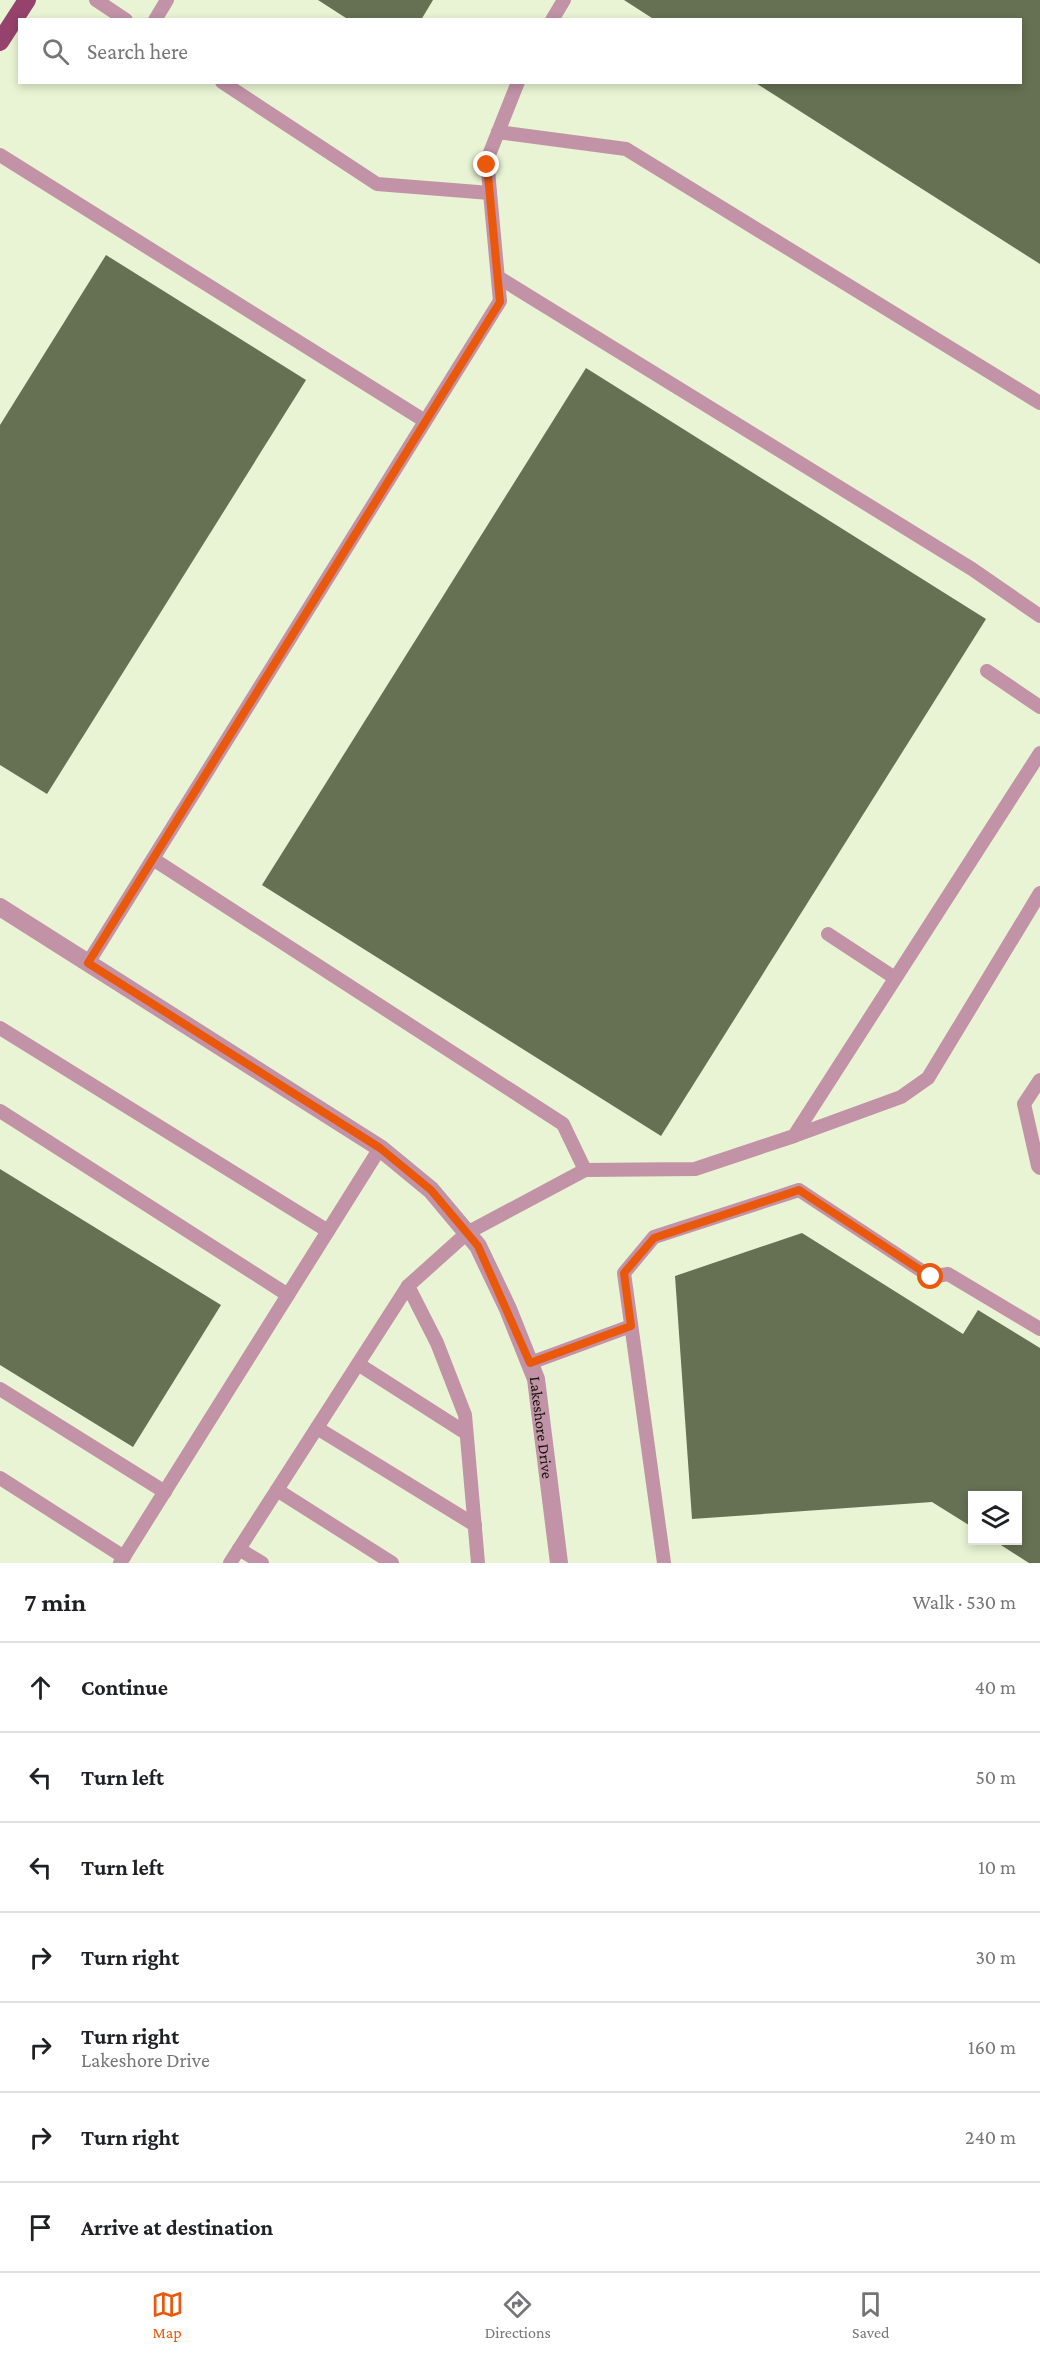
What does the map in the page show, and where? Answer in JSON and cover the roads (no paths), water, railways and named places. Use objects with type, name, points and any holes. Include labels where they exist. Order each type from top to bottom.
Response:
[{"type":"main road","points":[[0,42],[27,0]]},
{"type":"street","name":"Lakeshore Drive","points":[[0,906],[380,1148],[431,1190],[478,1246],[536,1379],[558,1563]]},
{"type":"lane","points":[[96,0],[123,18]]},
{"type":"lane","points":[[156,18],[167,0]]},
{"type":"lane","points":[[553,18],[564,0]]},
{"type":"lane","points":[[225,84],[378,184],[490,193]]},
{"type":"lane","points":[[88,963],[500,302],[487,160],[517,84]]},
{"type":"lane","points":[[498,132],[626,149],[1040,404]]},
{"type":"lane","points":[[0,155],[426,421]]},
{"type":"lane","points":[[498,277],[962,563],[1040,616]]},
{"type":"lane","points":[[987,671],[1040,707]]},
{"type":"lane","points":[[794,1136],[1040,753]]},
{"type":"lane","points":[[153,859],[563,1124],[585,1170]]},
{"type":"lane","points":[[230,1563],[408,1286],[467,1233],[585,1170],[695,1169],[901,1097],[928,1078],[1040,893]]},
{"type":"lane","points":[[828,934],[895,978]]},
{"type":"lane","points":[[0,1028],[328,1231]]},
{"type":"lane","points":[[1040,1080],[1024,1104],[1040,1168]]},
{"type":"lane","points":[[0,1111],[288,1295]]},
{"type":"lane","points":[[0,1478],[122,1560],[380,1148]]},
{"type":"lane","points":[[664,1563],[624,1273],[654,1238],[799,1190],[931,1277],[948,1274],[1040,1329]]},
{"type":"lane","points":[[408,1286],[437,1343],[465,1415],[478,1563]]},
{"type":"lane","points":[[530,1363],[631,1326]]},
{"type":"lane","points":[[358,1364],[466,1432]]},
{"type":"lane","points":[[0,1389],[165,1492]]},
{"type":"lane","points":[[317,1428],[475,1525]]},
{"type":"lane","points":[[277,1490],[392,1563]]},
{"type":"lane","points":[[239,1549],[262,1563]]}]
